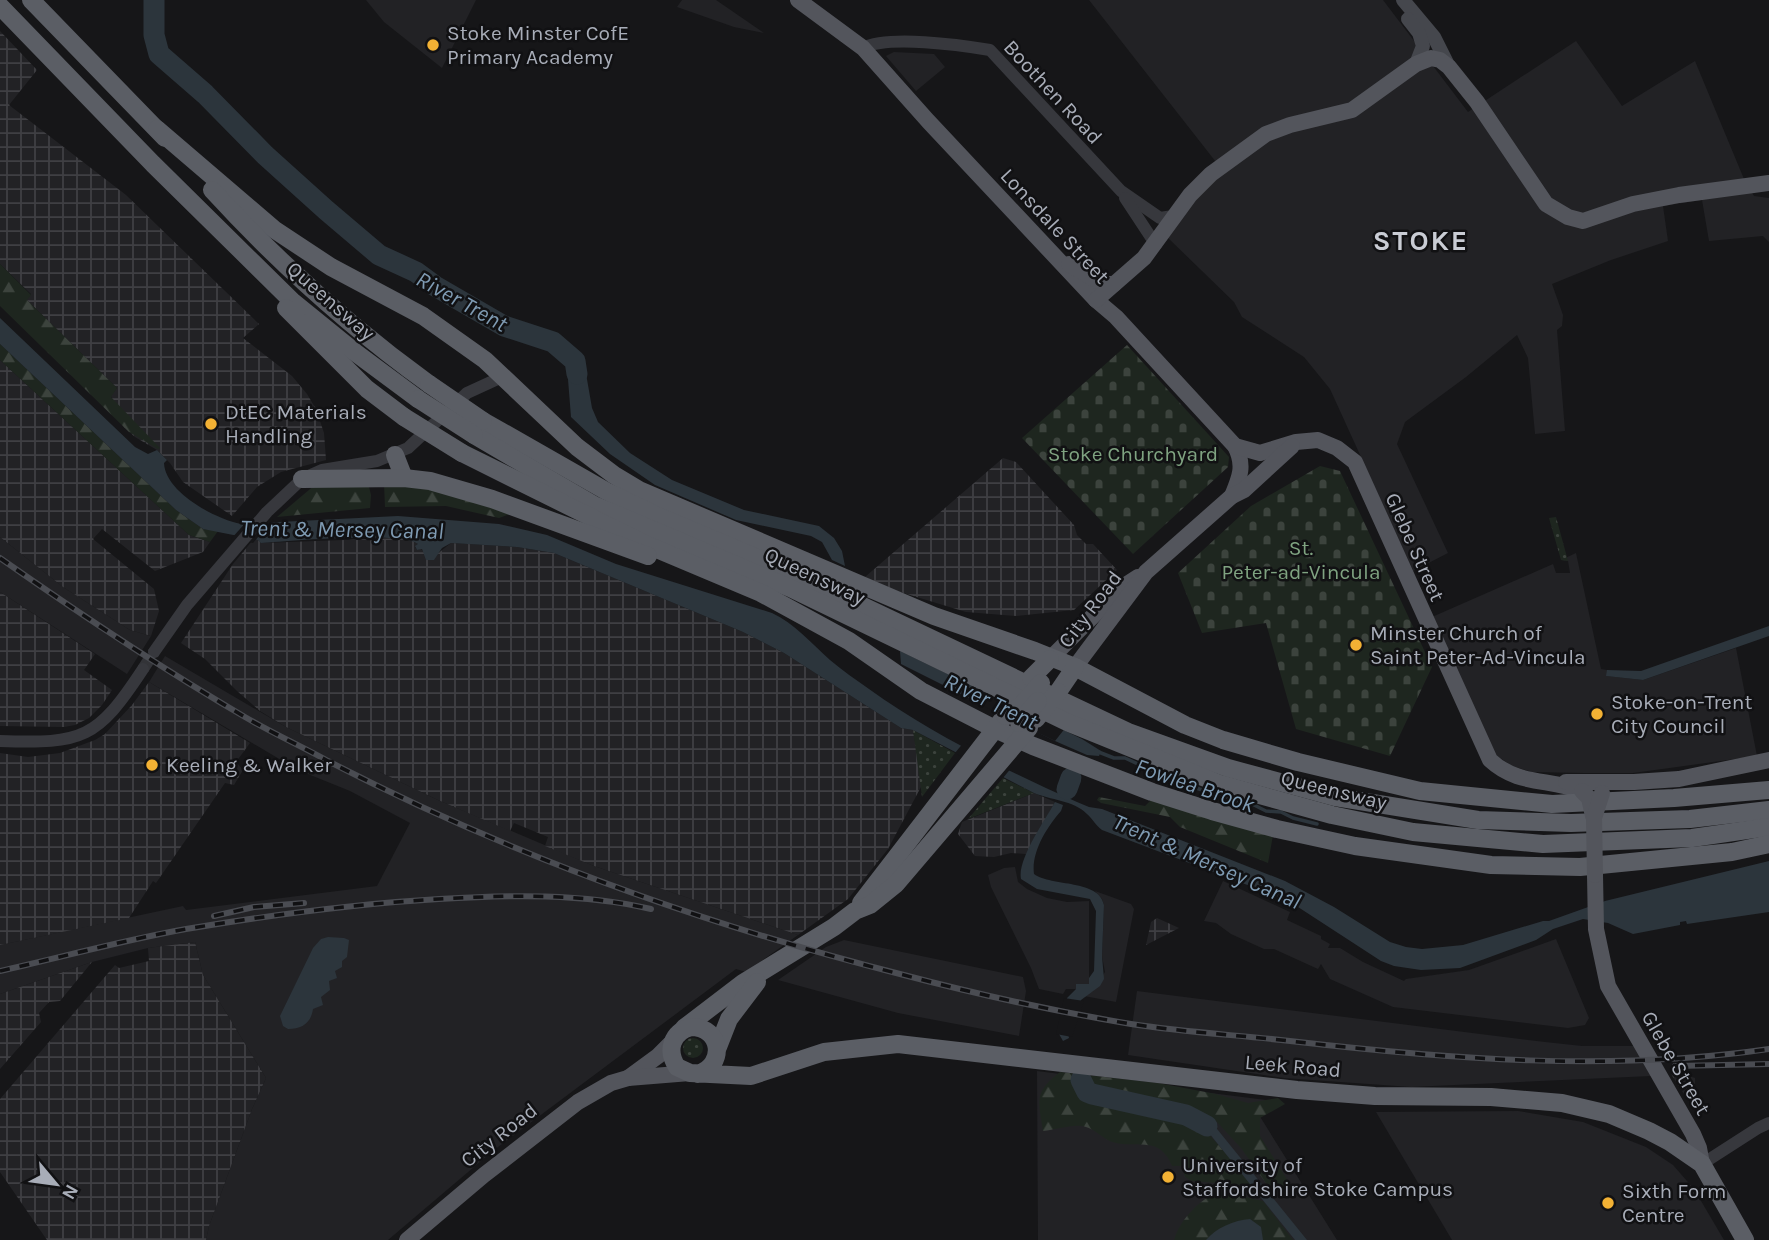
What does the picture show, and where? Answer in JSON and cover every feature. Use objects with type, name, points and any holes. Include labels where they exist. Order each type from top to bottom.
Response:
[{"type":"highway","name":"Queensway","points":[[31,0],[157,129],[239,220],[319,297],[381,349],[429,384],[479,428],[594,505],[790,588],[1112,742],[1220,784],[1332,816],[1413,832],[1543,844],[1692,838],[1769,827]]},
{"type":"highway","name":"Queensway","points":[[0,6],[292,301],[356,354],[418,399],[660,517],[793,573],[1116,727],[1228,768],[1335,797],[1478,820],[1571,823],[1730,815],[1769,810]]},
{"type":"highway","points":[[157,129],[284,236],[331,267],[423,316],[477,354],[504,376],[577,447],[614,475],[639,490],[934,616],[1050,659],[1054,681],[1223,740],[1298,762],[1490,808],[1541,815],[1730,815]]},
{"type":"highway","points":[[201,211],[239,258],[367,389],[404,417],[462,453],[647,545],[761,593],[849,641],[921,691],[1013,727],[1152,792],[1277,829],[1355,846],[1491,865],[1580,867],[1732,852],[1769,844]]},
{"type":"highway","points":[[395,454],[404,478]]},
{"type":"highway","points":[[302,479],[404,478],[439,484],[492,499],[618,546],[761,593]]},
{"type":"highway","name":"City Road","points":[[1050,659],[1054,681]]},
{"type":"highway","name":"City Road","points":[[855,911],[975,756],[1013,727],[1054,681]]},
{"type":"highway","name":"City Road","points":[[677,1036],[743,983],[855,911],[870,905],[896,884],[995,766],[1013,727],[1054,681]]},
{"type":"highway","points":[[1420,791],[1552,804],[1674,799],[1769,790]]},
{"type":"highway","points":[[1413,832],[1538,852],[1646,860]]},
{"type":"highway","name":"City Road","points":[[718,1049],[729,1019],[767,969]]},
{"type":"highway","points":[[691,1027],[704,1028],[713,1036],[718,1049],[711,1067],[694,1074],[680,1069],[671,1052],[677,1036],[691,1027]]},
{"type":"highway","name":"Leek Road","points":[[694,1074],[751,1076],[824,1052],[898,1044],[1297,1090],[1375,1096],[1544,1100],[1609,1114],[1671,1142],[1702,1164],[1745,1240]]},
{"type":"highway","name":"Leek Road","points":[[718,1049],[728,1061],[738,1065],[784,1064]]},
{"type":"main road","name":"Lonsdale Street","points":[[798,0],[863,48],[1048,250],[1116,317],[1235,446]]},
{"type":"main road","points":[[1397,0],[1419,33],[1423,46],[1416,64]]},
{"type":"main road","points":[[1403,0],[1434,37],[1449,67],[1477,102],[1546,204],[1558,213],[1583,221],[1633,204],[1769,183]]},
{"type":"main road","points":[[1096,300],[1156,245],[1173,216],[1190,195],[1212,174],[1266,134],[1290,125],[1352,110],[1416,64],[1434,58],[1449,67]]},
{"type":"main road","points":[[1749,186],[1769,192]]},
{"type":"main road","points":[[1048,250],[1103,284],[1114,284]]},
{"type":"main road","points":[[1114,284],[1108,296],[1116,317]]},
{"type":"main road","name":"Glebe Street","points":[[1235,446],[1260,453],[1296,442],[1318,440],[1355,462],[1490,760],[1512,776],[1546,781],[1582,791],[1588,798],[1594,818],[1596,929],[1608,986],[1693,1135],[1702,1164]]},
{"type":"main road","points":[[1146,572],[1296,442]]},
{"type":"main road","points":[[1231,496],[1241,476],[1241,462],[1235,446]]},
{"type":"main road","name":"City Road","points":[[1050,659],[1121,588],[1146,572]]},
{"type":"main road","name":"City Road","points":[[1054,681],[1146,572]]},
{"type":"main road","points":[[1546,781],[1634,782],[1679,779],[1769,760]]},
{"type":"main road","name":"Glebe Street","points":[[1594,818],[1602,793],[1608,786],[1634,782]]},
{"type":"main road","name":"City Road","points":[[628,1078],[658,1056],[677,1036]]},
{"type":"main road","name":"City Road","points":[[407,1240],[484,1175],[578,1102],[611,1083],[628,1078],[694,1074]]},
{"type":"street","name":"Boothen Road","points":[[863,48],[880,41],[990,50],[1121,191],[1156,245]]},
{"type":"street","name":"Boothen Road","points":[[1121,191],[1160,218],[1173,216]]},
{"type":"street","points":[[154,652],[187,605],[267,512],[302,479],[322,470],[377,461],[395,454],[419,439],[467,393],[504,376]]},
{"type":"street","points":[[0,741],[46,743],[80,736],[95,729],[117,706],[143,669]]},
{"type":"street","points":[[1702,1164],[1758,1128],[1769,1124]]},
{"type":"shaded area","name":"Stoke Minster CofE Primary Academy","points":[[366,0],[476,0],[442,68],[384,22]]},
{"type":"shaded area","points":[[682,0],[716,0],[764,33],[734,27],[677,7]]},
{"type":"shaded area","points":[[1089,0],[1383,0],[1468,112],[1576,41],[1622,106],[1695,61],[1744,179],[1754,196],[1769,198],[1769,242],[1763,236],[1709,241],[1702,200],[1663,206],[1668,241],[1552,284],[1563,315],[1562,326],[1557,330],[1565,431],[1535,434],[1528,358],[1517,335],[1405,422],[1397,444],[1448,553],[1413,571],[1330,389],[1304,357],[1242,317],[1234,302],[1166,236],[1184,208],[1223,171]]},
{"type":"shaded area","points":[[0,31],[37,70],[9,105],[126,195],[259,324],[243,338],[292,376],[307,394],[316,409],[324,433],[326,460],[281,472],[257,487],[232,516],[183,482],[157,450],[124,427],[111,396],[117,388],[27,300],[31,294],[0,264]]},
{"type":"shaded area","points":[[894,52],[934,54],[945,67],[916,91],[886,56]]},
{"type":"shaded area","points":[[0,360],[189,535],[210,542],[203,552],[155,571],[102,529],[93,539],[154,589],[159,611],[151,636],[130,630],[63,587],[0,537]]},
{"type":"shaded area","points":[[1003,458],[1016,462],[1074,525],[1077,535],[1086,544],[1093,544],[1117,570],[1074,610],[1016,616],[966,612],[897,591],[865,577]]},
{"type":"shaded area","points":[[0,537],[63,587],[130,630],[151,636],[127,674],[0,592]]},
{"type":"shaded area","points":[[399,538],[414,541],[419,545],[415,547],[417,550],[436,555],[451,543],[517,547],[554,553],[743,632],[784,653],[901,728],[913,730],[922,785],[888,849],[848,899],[798,935],[594,866],[545,846],[548,837],[514,823],[510,831],[438,800],[286,727],[260,711],[205,659],[181,643],[233,564],[253,540],[262,543]]},
{"type":"shaded area","points":[[1576,553],[1601,669],[1607,670],[1607,676],[1643,680],[1736,648],[1757,756],[1633,773],[1583,773],[1532,772],[1512,766],[1494,754],[1432,617],[1553,564],[1556,573],[1570,573],[1568,561],[1561,560]]},
{"type":"shaded area","points":[[0,592],[95,654],[84,670],[112,690],[89,718],[64,727],[0,726]]},
{"type":"shaded area","points":[[165,656],[286,727],[438,800],[594,866],[798,935],[746,972],[736,969],[494,1150],[388,1240],[206,1240],[252,1109],[266,1078],[203,975],[195,942],[148,948],[92,962],[0,994],[0,945],[183,906],[186,910],[377,886],[410,823],[350,791],[298,770],[149,682]]},
{"type":"shaded area","points":[[149,682],[250,743],[236,762],[243,770],[234,785],[225,783],[129,918],[0,945],[0,753],[28,757],[60,753],[95,740],[105,734],[132,705]]},
{"type":"shaded area","points":[[1034,793],[1055,802],[1026,854],[975,856],[958,834],[962,822]]},
{"type":"shaded area","points":[[1015,867],[1018,882],[1027,889],[1047,898],[1067,902],[1089,901],[1089,984],[1076,989],[1066,989],[1063,994],[1039,989],[991,887],[988,875],[1004,868]]},
{"type":"shaded area","points":[[1223,881],[1290,912],[1287,920],[1321,936],[1321,939],[1330,944],[1328,948],[1340,948],[1404,981],[1469,970],[1556,939],[1589,1018],[1585,1025],[1568,1028],[1393,1007],[1330,979],[1321,964],[1318,969],[1274,949],[1264,949],[1231,934],[1216,923],[1204,921]]},
{"type":"shaded area","points":[[1095,891],[1131,904],[1134,909],[1116,1002],[1084,996],[1094,990],[1105,972],[1102,956],[1104,905]]},
{"type":"shaded area","points":[[1157,918],[1179,928],[1146,945],[1151,922]]},
{"type":"shaded area","points":[[844,940],[1023,977],[1026,991],[1019,1036],[898,1013],[778,980],[826,947]]},
{"type":"shaded area","points":[[195,942],[203,975],[266,1078],[252,1109],[206,1240],[47,1240],[0,1172],[0,1099],[115,965],[119,968],[149,961],[148,948]]},
{"type":"shaded area","points":[[92,962],[60,1001],[49,1002],[39,1013],[41,1022],[0,1069],[0,994]]},
{"type":"shaded area","points":[[1137,991],[1545,1042],[1582,1046],[1634,1046],[1651,1076],[1411,1087],[1284,1078],[1128,1055]]},
{"type":"shaded area","name":"University of Staffordshire Stoke Campus","points":[[1037,1071],[1281,1102],[1259,1115],[1337,1240],[1038,1240]]},
{"type":"shaded area","points":[[1671,1074],[1695,1078],[1695,1085],[1691,1091],[1684,1094]]},
{"type":"shaded area","points":[[1518,1111],[1583,1122],[1646,1147],[1673,1165],[1694,1189],[1724,1240],[1452,1240],[1376,1112]]},
{"type":"green space","points":[[0,264],[31,295],[27,300],[117,388],[111,397],[160,448],[129,432],[0,306]]},
{"type":"green space","points":[[0,344],[176,510],[203,529],[218,531],[210,542],[189,535],[0,360]]},
{"type":"green space","name":"Stoke Churchyard","points":[[1127,345],[1229,457],[1228,467],[1133,554],[1022,438]]},
{"type":"green space","name":"St. Peter-ad-Vincula","points":[[1320,466],[1340,471],[1432,667],[1390,756],[1296,729],[1266,623],[1202,633],[1178,573],[1251,506]]},
{"type":"green space","points":[[415,481],[510,514],[499,518],[446,506],[385,507],[384,483]]},
{"type":"green space","points":[[368,483],[370,508],[277,517],[316,484]]},
{"type":"green space","points":[[1556,517],[1568,561],[1561,560],[1549,518]]},
{"type":"green space","points":[[913,730],[955,753],[922,797]]},
{"type":"green space","points":[[1003,778],[1034,793],[968,819]]},
{"type":"green space","points":[[1099,797],[1145,806],[1151,800],[1273,835],[1268,863],[1180,827],[1170,817],[1101,803],[1097,800]]},
{"type":"green space","points":[[693,1038],[700,1041],[703,1048],[700,1055],[693,1058],[686,1055],[683,1048],[686,1041]]},
{"type":"green space","points":[[1060,1072],[1158,1083],[1248,1103],[1278,1098],[1285,1104],[1260,1118],[1260,1136],[1288,1181],[1291,1192],[1270,1189],[1241,1148],[1216,1121],[1114,1097],[1081,1080],[1077,1086],[1080,1094],[1089,1099],[1163,1115],[1204,1129],[1255,1186],[1192,1181],[1185,1177],[1182,1166],[1172,1166],[1162,1150],[1148,1145],[1116,1143],[1086,1127],[1072,1126],[1043,1131],[1040,1097],[1046,1085]]},
{"type":"green space","points":[[1218,1191],[1263,1201],[1293,1240],[1174,1240],[1191,1211]]},
{"type":"water","name":"Trent & Mersey Canal","points":[[0,318],[135,447],[148,454],[157,450],[167,460],[164,463],[167,474],[182,494],[218,516],[241,524],[398,516],[499,524],[547,535],[616,564],[772,613],[795,628],[830,660],[869,689],[970,750],[1089,807],[1102,809],[1285,881],[1334,907],[1390,942],[1422,949],[1463,945],[1549,921],[1605,901],[1769,861],[1769,912],[1687,924],[1686,921],[1680,922],[1680,925],[1633,934],[1608,923],[1583,919],[1553,929],[1536,940],[1460,968],[1421,970],[1394,966],[1381,961],[1298,907],[1266,892],[1102,830],[1081,809],[1034,793],[913,730],[901,728],[784,653],[743,632],[554,553],[517,547],[451,543],[442,548],[434,560],[426,560],[422,549],[417,550],[415,546],[418,544],[408,540],[368,537],[261,543],[258,540],[203,529],[176,510],[0,344]]},
{"type":"water","points":[[563,342],[584,362],[592,408],[598,422],[630,453],[672,480],[744,510],[819,526],[834,538],[842,551],[845,566],[832,560],[822,542],[811,536],[736,520],[655,485],[610,454],[571,417]]},
{"type":"water","points":[[1769,626],[1769,636],[1643,680],[1606,676],[1607,670],[1641,671]]},
{"type":"water","points":[[900,651],[1082,739],[1101,751],[1099,756],[1087,755],[1055,741],[901,664]]},
{"type":"water","points":[[1055,802],[1063,805],[1038,849],[1034,874],[1052,881],[1084,887],[1100,897],[1104,905],[1104,979],[1100,986],[1081,1000],[1068,1033],[1069,1038],[1063,1041],[1059,1034],[1067,998],[1076,989],[1076,984],[1089,984],[1089,978],[1094,971],[1096,911],[1090,899],[1037,889],[1021,879],[1027,851]]},
{"type":"water","points":[[328,937],[349,940],[347,957],[342,961],[342,967],[335,971],[337,978],[329,981],[330,990],[321,997],[323,1005],[313,1009],[305,1024],[288,1029],[283,1026],[280,1016],[313,948],[321,939]]},
{"type":"water","points":[[1180,1107],[1197,1112],[1213,1124],[1307,1240],[1295,1240],[1209,1133],[1183,1120]]},
{"type":"water","points":[[1250,1219],[1261,1227],[1263,1240],[1206,1240],[1226,1225]]},
{"type":"pier","points":[[274,519],[253,543],[231,539],[248,520]]},
{"type":"pier","points":[[987,688],[1066,727],[1055,741],[975,702]]},
{"type":"pier","points":[[964,742],[1012,767],[1003,778],[955,753]]},
{"type":"pier","points":[[1064,998],[1084,1001],[1072,1037],[1056,1034]]},
{"type":"waterway","name":"River Trent","points":[[154,0],[154,35],[159,54],[205,94],[265,155],[326,210],[379,255],[416,272],[504,326],[553,342],[575,361],[577,374]]},
{"type":"waterway","name":"Fowlea Brook","points":[[1096,751],[1114,758],[1125,758],[1202,790],[1317,824]]},
{"type":"waterway","name":"River Trent","points":[[1067,789],[1071,778]]},
{"type":"waterway","name":"River Trent","points":[[1081,1080],[1087,1092],[1092,1094],[1186,1115],[1207,1126]]},
{"type":"tunnel","points":[[143,669],[154,652]]},
{"type":"railway","points":[[0,558],[121,640],[214,698],[266,729],[397,795],[537,857],[608,884],[753,933],[826,954],[1044,1008],[1170,1029],[1469,1058],[1650,1060],[1769,1049]]},
{"type":"railway","points":[[0,971],[186,929],[376,904],[519,896],[599,900],[651,909]]},
{"type":"railway","points":[[214,916],[254,907],[304,903]]},
{"type":"railway","points":[[1675,1066],[1769,1064]]},
{"type":"place","name":"Stoke Minster CofE Primary Academy","points":[[433,45]]},
{"type":"place","name":"DtEC Materials Handling","points":[[211,424]]},
{"type":"place","name":"Minster Church of Saint Peter-Ad-Vincula","points":[[1356,645]]},
{"type":"place","name":"Stoke-on-Trent City Council","points":[[1597,714]]},
{"type":"place","name":"Keeling & Walker","points":[[152,765]]},
{"type":"place","name":"University of Staffordshire Stoke Campus","points":[[1168,1177]]},
{"type":"place","name":"Sixth Form Centre","points":[[1608,1203]]},
{"type":"district","name":"STOKE","points":[[1421,240]]}]
